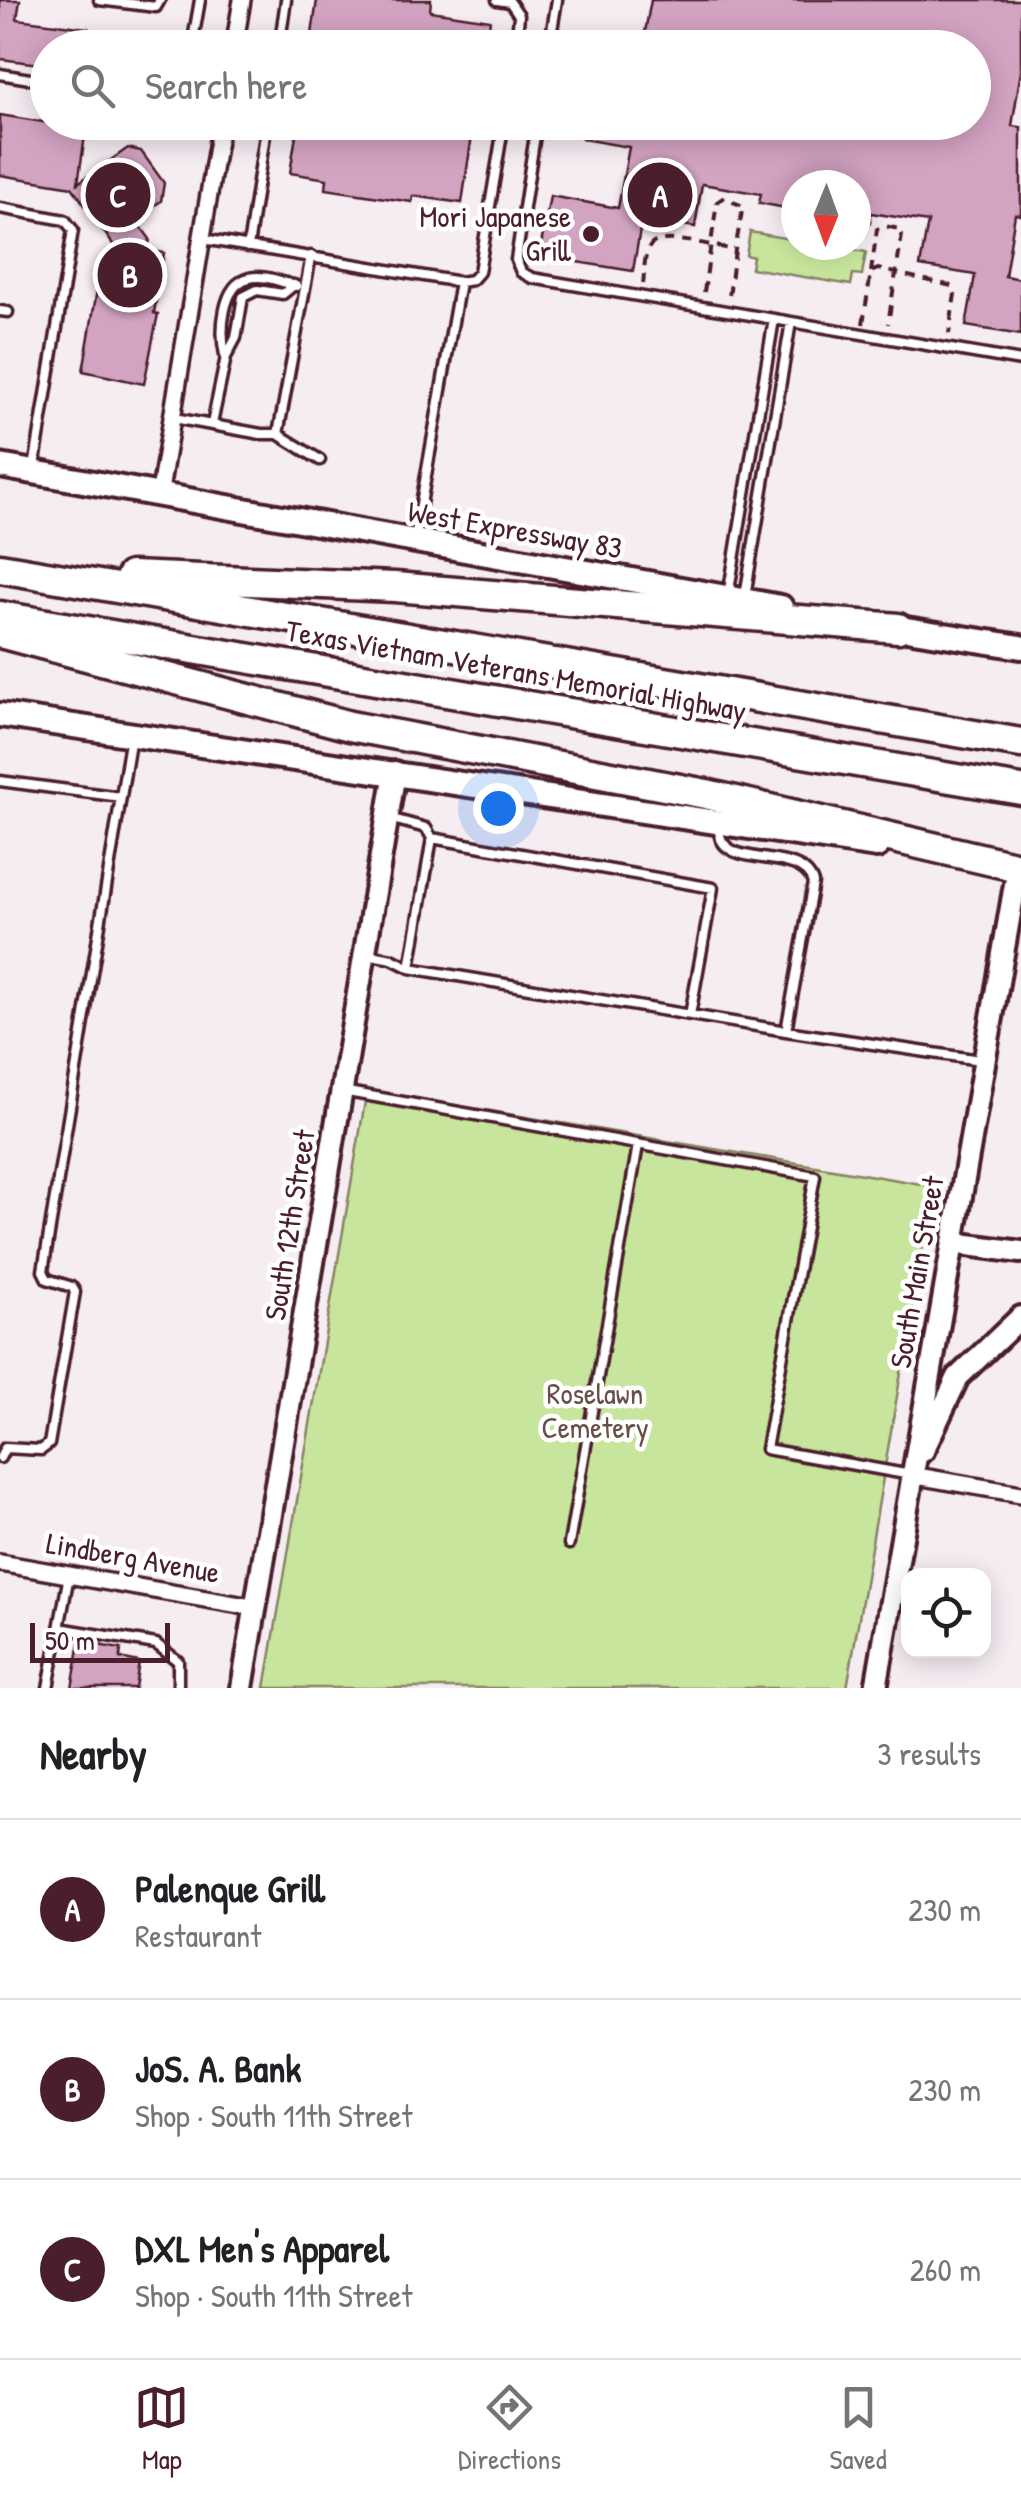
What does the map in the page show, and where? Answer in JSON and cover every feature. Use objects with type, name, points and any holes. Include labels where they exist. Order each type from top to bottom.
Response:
[{"type":"highway","points":[[10,570],[395,587],[898,628]]},
{"type":"highway","name":"Texas Vietnam Veterans Memorial Highway","points":[[10,570],[1021,743]]},
{"type":"highway","name":"Texas Vietnam Veterans Memorial Highway","points":[[0,616],[1021,790]]},
{"type":"highway","points":[[0,633],[350,726],[706,794],[1019,867]]},
{"type":"main road","name":"West Expressway 83","points":[[0,466],[1021,647]]},
{"type":"main road","points":[[0,715],[1019,867]]},
{"type":"street","points":[[237,30],[242,0]]},
{"type":"street","points":[[159,497],[218,140]]},
{"type":"street","name":"South 12th Street","points":[[242,1688],[395,772]]},
{"type":"street","name":"South Main Street","points":[[876,1688],[1019,867]]},
{"type":"street","points":[[953,1244],[1021,1252]]},
{"type":"street","points":[[1021,1317],[958,1377],[912,1475],[1021,1494]]},
{"type":"street","name":"Lindberg Avenue","points":[[0,1563],[257,1608]]},
{"type":"lane","points":[[98,0],[156,8],[160,0]]},
{"type":"lane","points":[[195,30],[200,0]]},
{"type":"lane","points":[[281,30],[286,0]]},
{"type":"lane","points":[[498,0],[510,2],[519,15],[518,30]]},
{"type":"lane","points":[[552,30],[557,0]]},
{"type":"lane","points":[[0,74],[30,79]]},
{"type":"lane","points":[[248,247],[264,140]]},
{"type":"lane","points":[[201,239],[460,282],[472,280],[479,272],[501,140]]},
{"type":"lane","points":[[534,140],[516,260],[521,272],[532,278],[1021,362]]},
{"type":"lane","points":[[0,208],[66,220],[73,230],[34,472]]},
{"type":"lane","points":[[278,434],[311,256]]},
{"type":"lane","points":[[226,356],[221,336],[229,294],[238,283],[262,277],[305,286]]},
{"type":"lane","points":[[414,542],[460,282]]},
{"type":"lane","points":[[212,424],[243,297],[257,290],[283,294],[294,286]]},
{"type":"lane","points":[[736,599],[774,319]]},
{"type":"lane","points":[[736,599],[791,322]]},
{"type":"lane","points":[[172,417],[278,434],[320,460]]},
{"type":"lane","points":[[0,1458],[5,1448],[41,1450],[48,1444],[74,1292],[66,1284],[47,1279],[43,1270],[131,735]]},
{"type":"lane","points":[[0,781],[121,797]]},
{"type":"lane","points":[[387,818],[426,828],[432,838],[410,968]]},
{"type":"lane","points":[[720,822],[718,834],[723,845],[745,856],[798,865],[810,872],[813,883],[786,1030]]},
{"type":"lane","points":[[432,838],[713,888],[690,1014]]},
{"type":"lane","points":[[365,954],[392,958],[410,968],[984,1061]]},
{"type":"lane","points":[[342,1092],[814,1176],[766,1449],[912,1475]]},
{"type":"lane","points":[[569,1544],[638,1145]]},
{"type":"lane","points":[[48,1688],[69,1575]]},
{"type":"lane","points":[[60,1628],[156,1644],[178,1661],[178,1688]]},
{"type":"path","points":[[702,307],[717,202],[723,198],[743,206],[727,311]]},
{"type":"path","points":[[862,334],[877,228],[885,226],[899,229],[902,235],[886,338]]},
{"type":"path","points":[[642,296],[647,250],[653,241],[660,238],[735,250]]},
{"type":"path","points":[[871,272],[878,269],[952,286],[956,294],[947,349]]},
{"type":"green space","points":[[750,232],[781,237],[781,260],[865,260],[862,275],[853,274],[851,285],[751,268],[753,257],[746,255]]},
{"type":"green space","name":"Roselawn Cemetery","points":[[367,1090],[933,1186],[847,1688],[265,1688]]},
{"type":"building","points":[[0,0],[20,0],[17,19],[88,28],[30,30],[30,63],[0,59]]},
{"type":"building","points":[[317,0],[431,0],[430,11],[490,20],[489,30],[313,30]]},
{"type":"building","points":[[651,0],[1021,0],[1021,71],[1012,126],[1021,127],[1021,215],[1015,214],[1005,276],[1021,279],[1021,335],[966,326],[975,275],[920,266],[928,222],[871,213],[871,170],[781,170],[781,207],[759,203],[761,194],[702,184],[695,227],[642,218],[633,271],[539,256],[550,196],[618,208],[629,147],[588,140],[991,140],[991,30],[645,30]]},
{"type":"building","points":[[0,115],[30,120],[30,140],[84,140],[78,183],[128,148],[141,151],[164,183],[161,201],[135,219],[150,239],[148,250],[164,253],[154,313],[158,314],[144,384],[83,371],[103,255],[122,257],[72,187],[0,175]]},
{"type":"building","points":[[295,140],[471,140],[462,203],[413,196],[412,202],[326,189],[327,179],[290,173]]},
{"type":"building","points":[[80,1642],[121,1649],[120,1658],[139,1662],[135,1688],[72,1688]]},
{"type":"place","name":"DXL Men's Apparel","points":[[118,195]]},
{"type":"place","name":"Palenque Grill","points":[[660,195]]},
{"type":"place","name":"Mori Japanese Grill","points":[[591,234]]},
{"type":"place","name":"JoS. A. Bank","points":[[130,275]]}]
